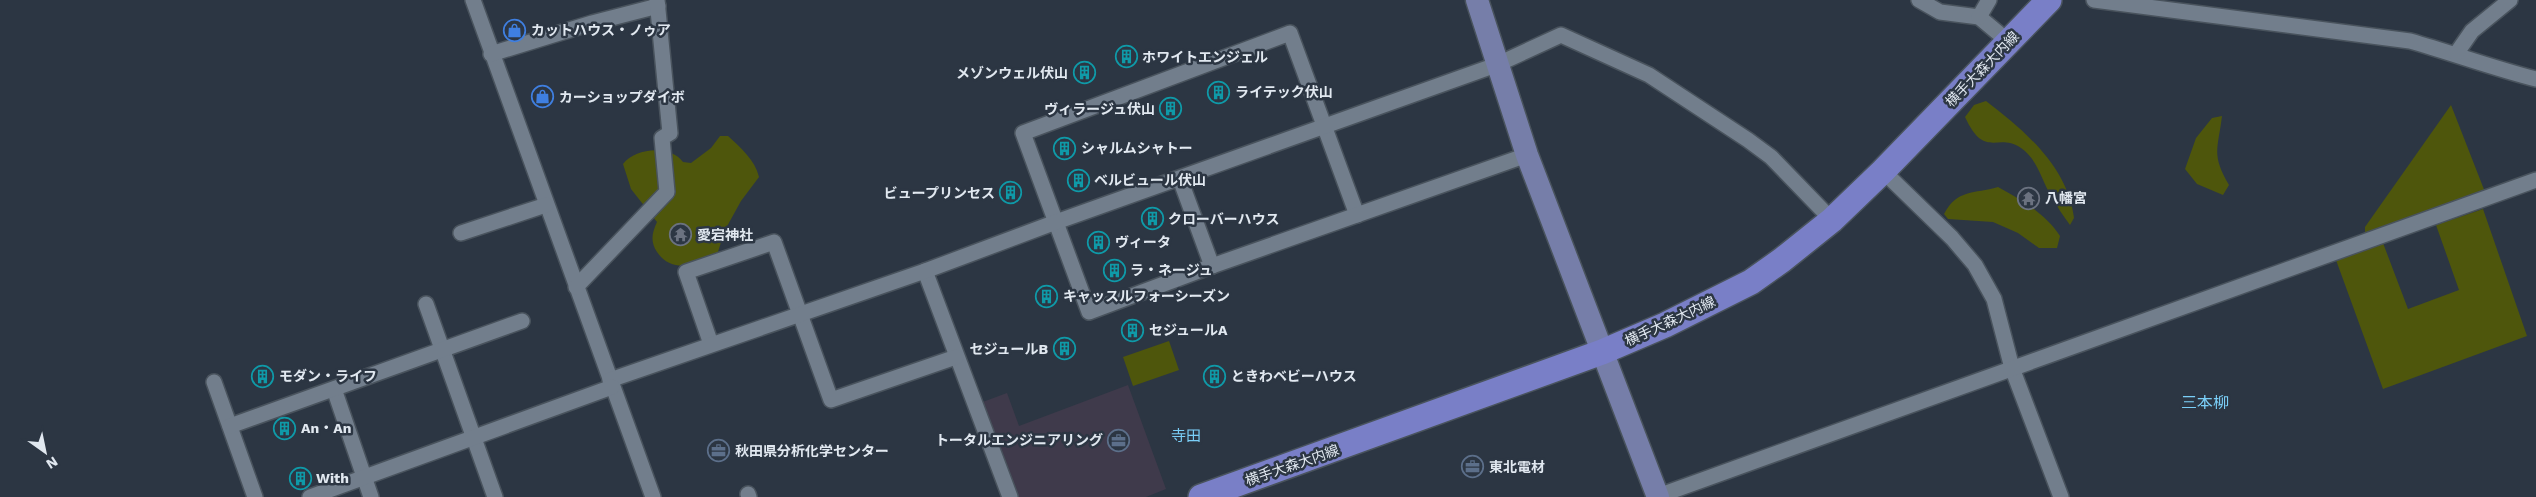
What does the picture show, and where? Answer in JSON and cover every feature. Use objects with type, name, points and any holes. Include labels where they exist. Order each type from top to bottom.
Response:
[{"type":"main road","name":"横手大森大内線","points":[[1201,497],[1602,352],[1665,325],[1751,282],[1832,220],[1883,171],[2049,0]]},
{"type":"street","points":[[472,0],[653,497]]},
{"type":"street","points":[[1477,0],[1496,65],[1527,154],[1658,497],[2536,180]]},
{"type":"street","points":[[1919,0],[1940,12],[1979,17],[2009,42]]},
{"type":"street","points":[[1979,17],[1989,0]]},
{"type":"street","points":[[2094,0],[2410,41],[2456,54],[2492,68],[2536,79]]},
{"type":"street","points":[[2456,54],[2472,31],[2510,0]]},
{"type":"street","points":[[491,54],[658,3],[670,133],[662,138],[667,192],[576,287]]},
{"type":"street","points":[[1357,215],[1290,34],[1023,133],[1089,312],[1212,266],[1357,215],[1527,154]]},
{"type":"street","points":[[310,497],[474,438],[711,344],[925,271],[1056,222],[1496,65],[1561,35],[1649,74],[1771,158],[1832,220]]},
{"type":"street","points":[[1883,171],[1952,238],[1975,265],[1994,299],[2012,368],[2061,497]]},
{"type":"street","points":[[1180,179],[1212,266]]},
{"type":"street","points":[[461,233],[546,205]]},
{"type":"street","points":[[711,344],[686,272],[774,242],[831,400],[956,357]]},
{"type":"street","points":[[925,271],[1010,497]]},
{"type":"street","points":[[426,304],[495,497]]},
{"type":"street","points":[[230,426],[522,321]]},
{"type":"street","points":[[214,382],[255,497]]},
{"type":"street","points":[[334,389],[371,497]]},
{"type":"shaded area","points":[[1128,385],[1166,489],[1146,497],[1014,497],[980,403],[1007,393],[1019,426]]},
{"type":"green space","points":[[1986,101],[2029,137],[2054,166],[2070,200],[2074,218],[2070,225],[2062,215],[2035,164],[2027,153],[2013,144],[1985,141],[1979,138],[1972,130],[1965,117],[1974,105]]},
{"type":"green space","points":[[2451,105],[2485,192],[2365,235],[2365,227]]},
{"type":"green space","points":[[2222,116],[2217,151],[2220,166],[2229,185],[2223,195],[2197,184],[2185,169],[2196,138],[2212,118]]},
{"type":"green space","points":[[720,136],[728,136],[742,150],[751,160],[759,177],[741,201],[725,230],[716,258],[684,266],[670,263],[663,259],[653,244],[652,237],[657,222],[631,189],[623,164],[636,154],[653,150],[670,153],[683,162],[691,163],[711,148]]},
{"type":"green space","points":[[1998,187],[2024,202],[2048,221],[2060,236],[2057,248],[2039,248],[2018,233],[1993,222],[1948,219],[1944,214],[1949,206],[1960,196]]},
{"type":"green space","points":[[2483,209],[2527,336],[2383,389],[2336,260],[2383,243],[2408,309],[2459,290],[2436,225]]},
{"type":"green space","points":[[1169,341],[1179,370],[1133,386],[1123,357]]},
{"type":"place","name":"カットハウス・ノゥア","points":[[515,30]]},
{"type":"place","name":"ホワイトエンジェル","points":[[1126,57]]},
{"type":"place","name":"メゾンウェル伏山","points":[[1084,73]]},
{"type":"place","name":"ライテック伏山","points":[[1219,92]]},
{"type":"place","name":"カーショップダイボ","points":[[543,97]]},
{"type":"place","name":"ヴィラージュ伏山","points":[[1171,109]]},
{"type":"place","name":"シャルムシャトー","points":[[1065,148]]},
{"type":"place","name":"ベルビュール伏山","points":[[1078,180]]},
{"type":"place","name":"ビュープリンセス","points":[[1011,193]]},
{"type":"place","name":"八幡宮","points":[[2029,198]]},
{"type":"place","name":"クローバーハウス","points":[[1152,219]]},
{"type":"place","name":"愛宕神社","points":[[681,235]]},
{"type":"place","name":"ヴィータ","points":[[1099,242]]},
{"type":"place","name":"ラ・ネージュ","points":[[1114,270]]},
{"type":"place","name":"キャッスルフォーシーズン","points":[[1047,296]]},
{"type":"place","name":"セジュールA","points":[[1133,330]]},
{"type":"place","name":"セジュールB","points":[[1064,349]]},
{"type":"place","name":"モダン・ライフ","points":[[263,376]]},
{"type":"place","name":"ときわベビーハウス","points":[[1215,376]]},
{"type":"place","name":"An・An","points":[[285,428]]},
{"type":"place","name":"トータルエンジニアリング","points":[[1119,440]]},
{"type":"place","name":"秋田県分析化学センター","points":[[719,451]]},
{"type":"place","name":"東北電材","points":[[1473,467]]},
{"type":"place","name":"With","points":[[300,478]]},
{"type":"district","name":"三本柳","points":[[2205,402]]},
{"type":"district","name":"寺田","points":[[1186,436]]}]
